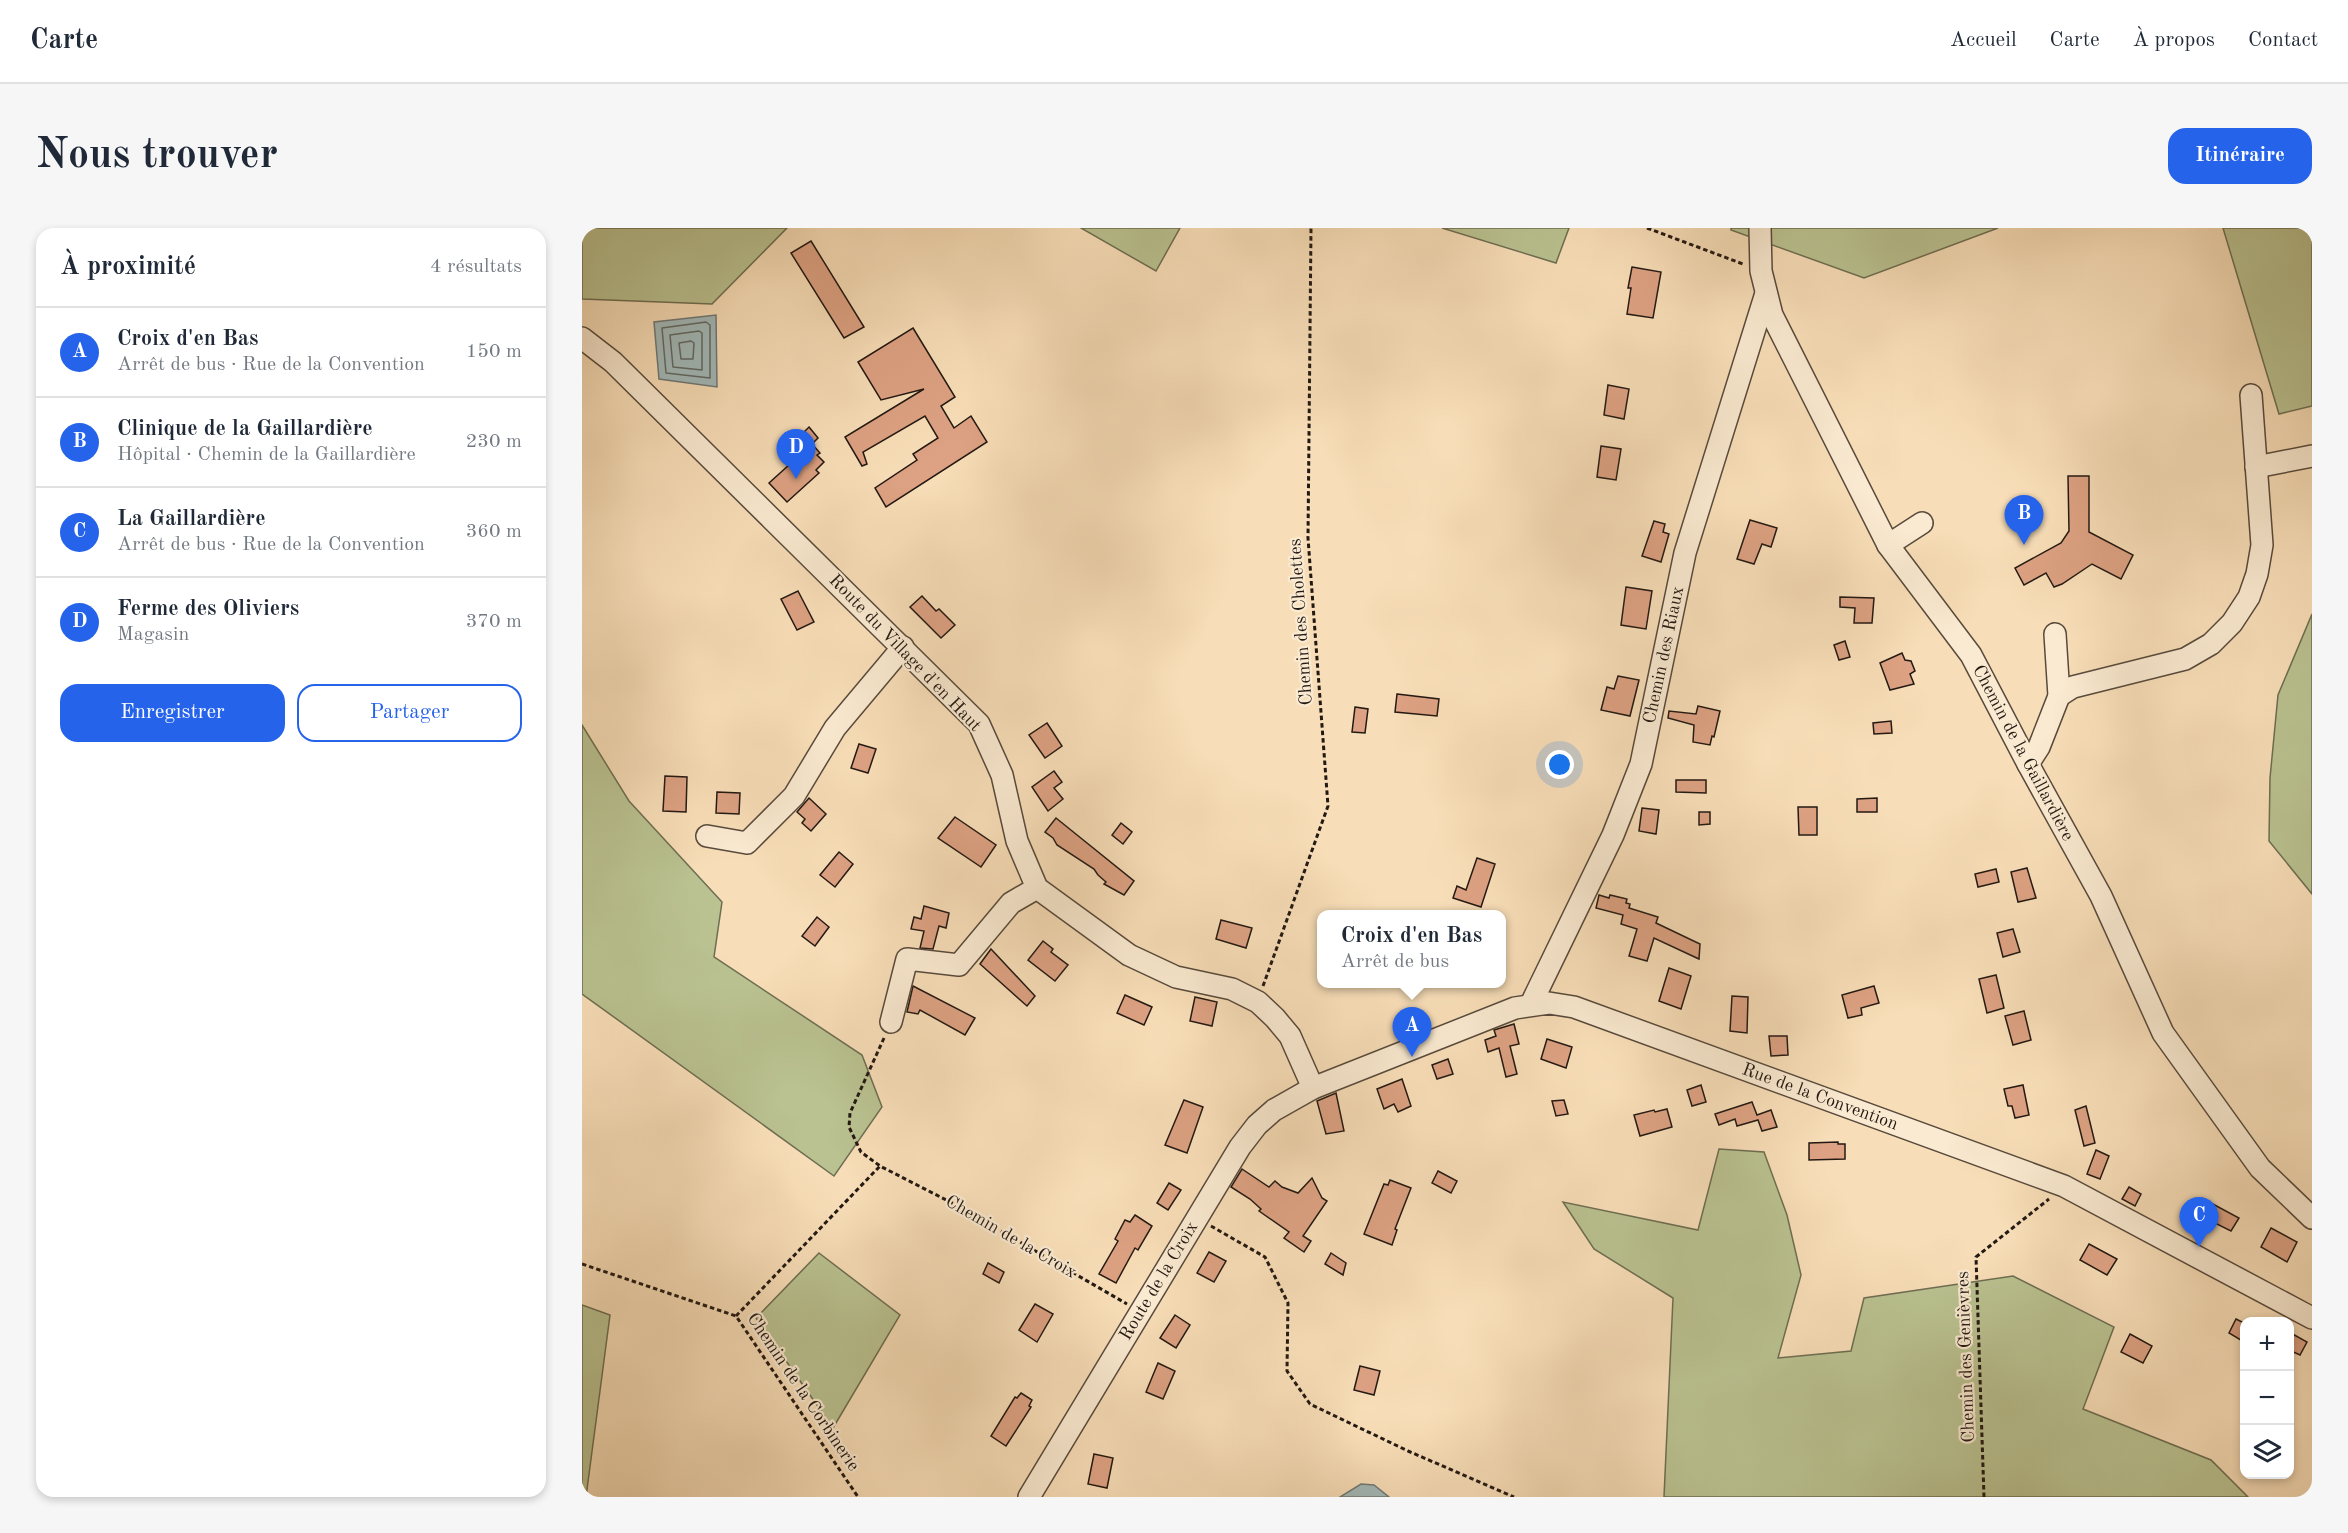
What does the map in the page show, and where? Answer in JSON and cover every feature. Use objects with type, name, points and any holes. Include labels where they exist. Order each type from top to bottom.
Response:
[{"type":"street","points":[[1760,228],[1761,271]]},
{"type":"street","name":"Chemin de la Gaillardière","points":[[1761,271],[1772,315],[1888,545],[1971,655],[2028,765],[2101,896],[2163,1033],[2260,1168],[2312,1218]]},
{"type":"street","name":"Chemin des Riaux","points":[[1531,1004],[1612,835],[1641,764],[1685,553],[1766,293]]},
{"type":"street","name":"Route du Village d'en Haut","points":[[582,338],[613,362],[979,724],[1002,775],[1017,841],[1036,888]]},
{"type":"street","points":[[2059,696],[2073,687],[2185,659],[2211,644],[2232,622],[2249,597],[2257,574],[2262,545],[2251,395]]},
{"type":"street","points":[[2256,467],[2312,456]]},
{"type":"street","points":[[1888,545],[1922,523]]},
{"type":"street","points":[[2028,765],[2039,747],[2059,696],[2055,634]]},
{"type":"street","points":[[706,836],[747,843],[794,796],[835,728],[903,647]]},
{"type":"street","points":[[891,1022],[907,959],[959,965],[1011,903],[1036,888],[1129,955],[1176,977],[1232,989],[1258,1002],[1290,1036],[1313,1088]]},
{"type":"street","name":"Rue de la Convention","points":[[1313,1088],[1531,1004],[1549,1003],[1574,1007],[2064,1186],[2312,1318]]},
{"type":"street","name":"Route de la Croix","points":[[1029,1497],[1240,1148],[1257,1125],[1274,1110],[1313,1088]]},
{"type":"path","name":"Chemin des Cholettes","points":[[1258,1002],[1328,806],[1308,538],[1311,228]]},
{"type":"path","points":[[1647,228],[1761,271]]},
{"type":"path","name":"Chemin de la Croix","points":[[891,1022],[850,1113],[849,1127],[861,1152],[879,1166],[956,1205],[1140,1312]]},
{"type":"path","points":[[736,1316],[879,1166]]},
{"type":"path","name":"Chemin des Genièvres","points":[[1984,1497],[1976,1257],[2064,1186]]},
{"type":"path","points":[[1197,1217],[1265,1257],[1288,1303],[1287,1371],[1310,1404],[1408,1451],[1514,1497]]},
{"type":"path","name":"Chemin de la Corbinerie","points":[[582,1264],[736,1316],[858,1497]]},
{"type":"green space","points":[[582,228],[787,228],[712,304],[582,299]]},
{"type":"green space","points":[[1081,228],[1180,228],[1156,271]]},
{"type":"green space","points":[[1442,228],[1569,228],[1556,263]]},
{"type":"green space","points":[[1731,228],[1998,228],[1864,278],[1731,230]]},
{"type":"green space","points":[[2223,228],[2312,228],[2312,406],[2279,414]]},
{"type":"green space","points":[[2312,614],[2312,894],[2269,841],[2270,778],[2278,695]]},
{"type":"green space","points":[[582,725],[629,801],[722,902],[714,957],[862,1055],[882,1107],[834,1176],[582,994]]},
{"type":"green space","points":[[1719,1149],[1764,1152],[1787,1215],[1801,1275],[1778,1358],[1851,1351],[1864,1298],[2013,1276],[2114,1327],[2083,1409],[2211,1460],[2248,1497],[1664,1497],[1673,1298],[1594,1249],[1563,1202],[1698,1230]]},
{"type":"green space","points":[[819,1253],[900,1315],[833,1428],[756,1318]]},
{"type":"green space","points":[[582,1305],[610,1315],[586,1497],[582,1497]]},
{"type":"water","points":[[716,315],[717,387],[659,379],[654,322]]},
{"type":"water","points":[[1361,1484],[1374,1485],[1389,1497],[1340,1497]]},
{"type":"building","points":[[811,241],[864,327],[844,338],[791,253]]},
{"type":"building","points":[[1632,267],[1661,272],[1653,318],[1627,314]]},
{"type":"building","points":[[913,328],[955,397],[941,406],[954,428],[971,416],[987,442],[886,507],[875,488],[917,460],[913,454],[938,438],[925,416],[863,452],[867,464],[862,466],[845,437],[924,389],[881,400],[858,362]]},
{"type":"building","points":[[1608,385],[1629,389],[1624,419],[1604,415]]},
{"type":"building","points":[[809,427],[818,438],[812,444],[820,453],[817,455],[824,462],[816,470],[819,473],[787,502],[769,483],[810,446],[800,436]]},
{"type":"building","points":[[1601,446],[1621,449],[1616,480],[1597,477]]},
{"type":"building","points":[[2068,476],[2089,476],[2089,532],[2133,555],[2121,579],[2092,564],[2054,587],[2046,573],[2024,585],[2015,568],[2061,543],[2069,531]]},
{"type":"building","points":[[1750,520],[1777,528],[1771,547],[1762,544],[1754,564],[1737,559]]},
{"type":"building","points":[[1654,521],[1665,524],[1663,532],[1669,534],[1661,562],[1642,556]]},
{"type":"building","points":[[1626,587],[1652,591],[1646,629],[1621,625]]},
{"type":"building","points":[[798,591],[814,622],[797,630],[781,599]]},
{"type":"building","points":[[922,596],[936,611],[939,609],[955,625],[941,638],[910,607]]},
{"type":"building","points":[[1840,597],[1874,598],[1872,623],[1854,623],[1855,608],[1840,607]]},
{"type":"building","points":[[1845,641],[1850,657],[1839,660],[1834,645]]},
{"type":"building","points":[[1902,653],[1905,660],[1911,661],[1915,671],[1910,674],[1914,684],[1890,690],[1880,663]]},
{"type":"building","points":[[1618,676],[1639,680],[1630,716],[1601,710],[1607,687],[1614,689]]},
{"type":"building","points":[[1397,694],[1439,699],[1437,716],[1395,712]]},
{"type":"building","points":[[1698,706],[1720,711],[1710,745],[1693,742],[1694,725],[1668,718],[1669,711],[1696,714]]},
{"type":"building","points":[[1355,707],[1368,709],[1365,733],[1352,732]]},
{"type":"building","points":[[1891,721],[1892,733],[1874,734],[1873,723]]},
{"type":"building","points":[[1047,723],[1062,746],[1045,758],[1029,735]]},
{"type":"building","points":[[859,744],[876,749],[868,773],[851,768]]},
{"type":"building","points":[[1054,771],[1062,782],[1054,788],[1063,799],[1048,811],[1032,787]]},
{"type":"building","points":[[665,776],[687,777],[686,812],[663,811]]},
{"type":"building","points":[[1676,780],[1706,780],[1706,793],[1676,792]]},
{"type":"building","points":[[717,792],[740,793],[739,814],[716,813]]},
{"type":"building","points":[[809,798],[826,814],[811,831],[802,823],[805,819],[797,812]]},
{"type":"building","points":[[1877,798],[1877,812],[1857,812],[1857,799]]},
{"type":"building","points":[[1798,807],[1817,807],[1817,835],[1799,835]]},
{"type":"building","points":[[1642,808],[1659,810],[1656,834],[1639,831]]},
{"type":"building","points":[[1699,812],[1710,812],[1710,824],[1699,825]]},
{"type":"building","points":[[955,817],[996,845],[981,867],[938,838]]},
{"type":"building","points":[[1056,818],[1134,881],[1124,895],[1104,884],[1106,882],[1094,869],[1057,845],[1053,838],[1045,832]]},
{"type":"building","points":[[1121,823],[1132,832],[1123,844],[1112,835]]},
{"type":"building","points":[[839,852],[853,864],[835,887],[820,875]]},
{"type":"building","points":[[1477,858],[1495,864],[1481,907],[1453,898],[1457,886],[1466,890]]},
{"type":"building","points":[[2027,868],[2036,898],[2018,902],[2011,872]]},
{"type":"building","points":[[1996,869],[1999,882],[1978,887],[1975,874]]},
{"type":"building","points":[[1599,895],[1627,899],[1626,903],[1630,904],[1629,908],[1658,917],[1656,923],[1700,944],[1699,959],[1654,938],[1647,961],[1629,956],[1637,929],[1621,924],[1623,915],[1596,908]]},
{"type":"building","points":[[924,906],[949,913],[946,928],[939,926],[933,949],[920,948],[924,931],[911,929],[914,917],[921,919]]},
{"type":"building","points":[[817,917],[829,927],[815,946],[802,936]]},
{"type":"building","points":[[1221,920],[1252,928],[1246,948],[1216,939]]},
{"type":"building","points":[[2013,929],[2020,952],[2003,957],[1997,933]]},
{"type":"building","points":[[1043,941],[1053,949],[1051,952],[1068,965],[1055,981],[1028,960]]},
{"type":"building","points":[[991,949],[1035,996],[1027,1006],[980,964]]},
{"type":"building","points":[[1669,968],[1691,976],[1681,1009],[1659,1001]]},
{"type":"building","points":[[1996,975],[2004,1008],[1987,1013],[1979,979]]},
{"type":"building","points":[[913,986],[975,1018],[965,1035],[920,1010],[918,1014],[907,1012]]},
{"type":"building","points":[[1874,986],[1879,1003],[1861,1008],[1862,1015],[1848,1018],[1842,995]]},
{"type":"building","points":[[1125,995],[1152,1007],[1144,1025],[1117,1013]]},
{"type":"building","points":[[1732,996],[1748,997],[1747,1033],[1730,1031]]},
{"type":"building","points":[[1195,997],[1217,1002],[1212,1026],[1190,1021]]},
{"type":"building","points":[[2024,1011],[2031,1040],[2013,1045],[2005,1016]]},
{"type":"building","points":[[1514,1024],[1519,1044],[1510,1046],[1517,1074],[1506,1077],[1499,1048],[1488,1052],[1485,1040],[1496,1036],[1494,1030]]},
{"type":"building","points":[[1769,1036],[1787,1036],[1788,1055],[1771,1056]]},
{"type":"building","points":[[1547,1039],[1572,1047],[1566,1068],[1541,1059]]},
{"type":"building","points":[[1448,1059],[1453,1074],[1437,1079],[1432,1065]]},
{"type":"building","points":[[1402,1079],[1411,1106],[1398,1112],[1394,1104],[1384,1109],[1377,1089]]},
{"type":"building","points":[[1701,1085],[1706,1102],[1692,1106],[1687,1090]]},
{"type":"building","points":[[2023,1085],[2029,1115],[2015,1118],[2012,1106],[2008,1106],[2004,1089]]},
{"type":"building","points":[[1336,1093],[1344,1131],[1326,1134],[1317,1101]]},
{"type":"building","points":[[1184,1100],[1203,1107],[1187,1153],[1165,1145]]},
{"type":"building","points":[[1564,1100],[1568,1114],[1556,1116],[1552,1101]]},
{"type":"building","points":[[1752,1102],[1757,1115],[1771,1110],[1777,1127],[1762,1131],[1758,1120],[1737,1126],[1735,1119],[1719,1125],[1715,1114]]},
{"type":"building","points":[[2086,1106],[2095,1143],[2084,1146],[2075,1110]]},
{"type":"building","points":[[1667,1109],[1672,1127],[1640,1136],[1634,1115]]},
{"type":"building","points":[[1838,1142],[1838,1144],[1845,1144],[1845,1159],[1809,1160],[1809,1143]]},
{"type":"building","points":[[2096,1150],[2109,1156],[2100,1179],[2087,1174]]},
{"type":"building","points":[[1242,1169],[1269,1187],[1275,1181],[1282,1187],[1298,1193],[1312,1178],[1322,1198],[1327,1201],[1303,1236],[1311,1241],[1304,1252],[1284,1238],[1289,1232],[1259,1211],[1261,1209],[1250,1199],[1231,1187]]},
{"type":"building","points":[[1438,1171],[1457,1181],[1451,1193],[1432,1183]]},
{"type":"building","points":[[1390,1180],[1411,1188],[1395,1229],[1397,1230],[1392,1245],[1364,1234],[1384,1184],[1388,1185]]},
{"type":"building","points":[[1169,1183],[1181,1190],[1168,1210],[1157,1203]]},
{"type":"building","points":[[2129,1187],[2141,1194],[2135,1206],[2122,1199]]},
{"type":"building","points":[[2209,1202],[2239,1218],[2231,1231],[2201,1217]]},
{"type":"building","points":[[1135,1215],[1152,1226],[1138,1250],[1135,1248],[1116,1283],[1099,1274],[1118,1241],[1115,1239],[1125,1220],[1130,1222]]},
{"type":"building","points":[[2271,1228],[2297,1242],[2287,1262],[2261,1247]]},
{"type":"building","points":[[2089,1244],[2117,1259],[2107,1275],[2080,1260]]},
{"type":"building","points":[[1209,1252],[1226,1261],[1214,1282],[1197,1273]]},
{"type":"building","points":[[1331,1253],[1346,1263],[1343,1275],[1325,1264]]},
{"type":"building","points":[[988,1263],[1004,1272],[999,1283],[983,1274]]},
{"type":"building","points":[[1035,1304],[1053,1314],[1037,1342],[1019,1330]]},
{"type":"building","points":[[1175,1315],[1190,1325],[1176,1348],[1160,1338]]},
{"type":"building","points":[[2236,1319],[2240,1321],[2240,1340],[2229,1333]]},
{"type":"building","points":[[2130,1334],[2152,1346],[2143,1363],[2121,1352]]},
{"type":"building","points":[[2294,1335],[2307,1342],[2300,1355],[2294,1352]]},
{"type":"building","points":[[1158,1363],[1175,1371],[1163,1399],[1146,1392]]},
{"type":"building","points":[[1360,1366],[1380,1371],[1374,1395],[1354,1390]]},
{"type":"building","points":[[1021,1393],[1032,1400],[1029,1406],[1031,1407],[1006,1446],[991,1436],[1015,1397],[1017,1398]]},
{"type":"building","points":[[1094,1454],[1113,1458],[1107,1488],[1088,1484]]},
{"type":"place","name":"Ferme des Oliviers","points":[[796,479]]},
{"type":"place","name":"Clinique de la Gaillardière","points":[[2024,545]]},
{"type":"place","name":"Croix d'en Bas","points":[[1412,1057]]},
{"type":"place","name":"La Gaillardière","points":[[2199,1247]]}]
